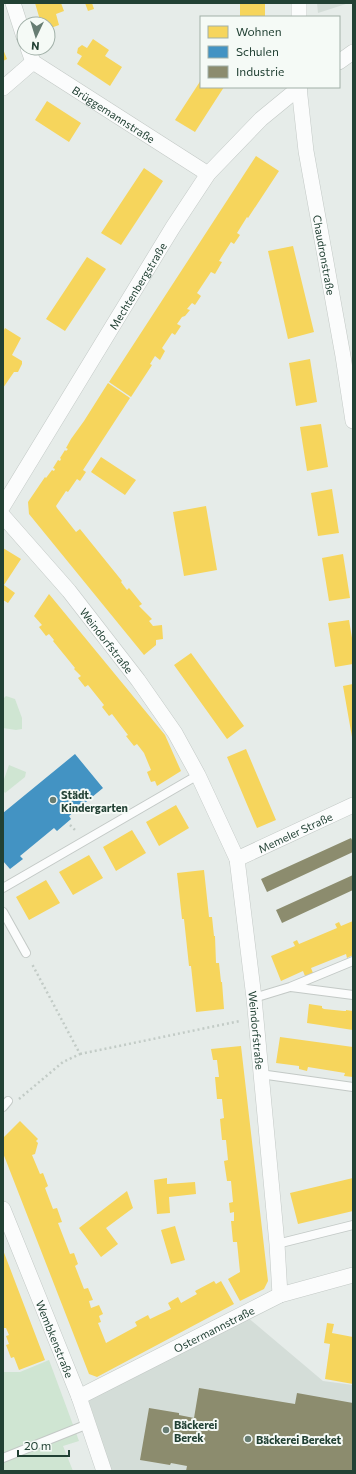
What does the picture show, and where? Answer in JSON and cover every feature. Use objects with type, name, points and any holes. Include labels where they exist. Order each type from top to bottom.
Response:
[{"type":"street","points":[[13,3],[17,16]]},
{"type":"street","points":[[299,3],[299,16]]},
{"type":"street","points":[[340,61],[353,52]]},
{"type":"street","points":[[3,88],[33,62],[31,56]]},
{"type":"street","name":"Brüggemannstraße","points":[[33,62],[208,174]]},
{"type":"street","name":"Mechtenbergstraße","points":[[3,506],[165,241],[208,174],[261,120],[299,88]]},
{"type":"street","name":"Chaudronstraße","points":[[300,88],[306,151],[348,355],[353,421]]},
{"type":"street","name":"Weindorfstraße","points":[[3,516],[69,591],[138,680],[175,733],[198,775],[237,859],[254,998],[277,1244],[280,1295]]},
{"type":"street","name":"Memeler Straße","points":[[237,859],[353,805]]},
{"type":"street","name":"Wembkenstraße","points":[[3,1209],[79,1396],[104,1471]]},
{"type":"street","name":"Ostermannstraße","points":[[79,1396],[280,1295],[353,1275]]},
{"type":"lane","points":[[3,888],[198,775]]},
{"type":"lane","points":[[3,912],[26,953]]},
{"type":"lane","points":[[254,998],[290,987],[353,961]]},
{"type":"lane","points":[[290,987],[353,995]]},
{"type":"lane","points":[[260,1074],[353,1088]]},
{"type":"lane","points":[[277,1244],[353,1225]]},
{"type":"lane","points":[[3,1458],[88,1424]]},
{"type":"path","points":[[26,953],[80,1054]]},
{"type":"path","points":[[6,1104],[19,1100],[63,1062],[80,1054],[255,1018]]},
{"type":"shaded area","points":[[317,3],[349,3],[318,13]]},
{"type":"shaded area","points":[[246,1316],[323,1381],[353,1385],[353,1471],[108,1471],[84,1397]]},
{"type":"green space","points":[[6,696],[15,699],[22,718],[22,729],[16,730],[3,728],[3,699]]},
{"type":"green space","points":[[9,765],[26,772],[25,777],[5,793],[3,790],[3,782]]},
{"type":"green space","points":[[49,1360],[79,1441],[63,1446],[73,1471],[3,1471],[3,1372],[20,1372]]},
{"type":"building: Wohnen","points":[[35,3],[61,3],[64,11],[56,14],[59,25],[56,26],[56,16],[39,16]]},
{"type":"building: Wohnen","points":[[85,3],[92,3],[94,9],[88,11]]},
{"type":"building: Wohnen","points":[[240,3],[265,3],[265,16],[240,16]]},
{"type":"building: Wohnen","points":[[93,39],[109,50],[105,56],[122,67],[110,86],[77,64],[82,56],[77,53],[78,48],[82,45],[87,48]]},
{"type":"building: Wohnen","points":[[3,49],[7,59],[3,61]]},
{"type":"building: Wohnen","points":[[200,82],[200,88],[223,88],[195,132],[175,120]]},
{"type":"building: Wohnen","points":[[47,101],[81,123],[69,142],[35,120]]},
{"type":"building: Wohnen","points":[[256,156],[279,171],[237,233],[240,235],[234,244],[231,242],[219,261],[222,262],[215,274],[211,272],[197,293],[201,296],[195,305],[192,303],[187,309],[190,310],[177,324],[181,326],[175,335],[172,333],[162,348],[165,351],[160,360],[155,356],[150,364],[152,365],[131,397],[109,382]]},
{"type":"building: Wohnen","points":[[144,168],[163,181],[121,245],[101,233]]},
{"type":"building: Wohnen","points":[[293,246],[314,332],[288,339],[268,251]]},
{"type":"building: Wohnen","points":[[87,257],[106,269],[65,331],[46,319]]},
{"type":"building: Wohnen","points":[[5,328],[21,338],[12,355],[22,361],[22,364],[18,372],[14,372],[3,388],[3,332]]},
{"type":"building: Wohnen","points":[[310,359],[317,402],[296,406],[289,363]]},
{"type":"building: Wohnen","points":[[108,383],[130,398],[83,470],[86,472],[80,481],[77,479],[68,492],[66,491],[56,506],[76,532],[80,529],[122,581],[121,582],[127,590],[129,588],[142,604],[139,606],[152,619],[149,621],[153,626],[162,625],[163,639],[156,640],[156,645],[144,655],[29,514],[28,502],[45,477],[46,478],[52,470],[54,471],[55,469],[53,468],[58,460],[60,461],[60,458],[65,450],[66,451],[68,449],[66,448],[71,439]]},
{"type":"building: Wohnen","points":[[321,424],[328,467],[307,471],[300,427]]},
{"type":"building: Wohnen","points":[[101,457],[136,480],[125,495],[91,472]]},
{"type":"building: Wohnen","points":[[332,489],[339,533],[318,536],[311,493]]},
{"type":"building: Wohnen","points":[[206,506],[217,570],[184,576],[173,512]]},
{"type":"building: Wohnen","points":[[3,548],[21,559],[4,585],[15,593],[8,603],[3,600]]},
{"type":"building: Wohnen","points":[[343,554],[350,598],[329,601],[322,558]]},
{"type":"building: Wohnen","points":[[49,594],[165,735],[181,771],[157,786],[155,781],[151,782],[147,772],[151,770],[144,753],[137,744],[134,746],[126,736],[128,735],[112,714],[109,716],[102,707],[104,705],[88,685],[85,687],[78,678],[81,676],[74,669],[75,668],[49,634],[46,636],[39,627],[42,625],[34,616]]},
{"type":"building: Wohnen","points":[[349,620],[353,644],[353,664],[335,667],[328,623]]},
{"type":"building: Wohnen","points":[[191,653],[244,726],[227,739],[174,665]]},
{"type":"building: Wohnen","points":[[353,684],[353,737],[352,737],[343,686]]},
{"type":"building: Wohnen","points":[[246,749],[276,820],[257,828],[227,757]]},
{"type":"building: Wohnen","points":[[176,805],[189,828],[159,846],[146,822]]},
{"type":"building: Wohnen","points":[[132,830],[146,853],[116,871],[103,847]]},
{"type":"building: Wohnen","points":[[89,855],[103,878],[73,895],[59,872]]},
{"type":"building: Wohnen","points":[[204,870],[209,917],[212,917],[215,936],[216,963],[219,963],[222,982],[224,1009],[196,1012],[184,919],[182,919],[177,873]]},
{"type":"building: Wohnen","points":[[46,880],[60,903],[29,920],[16,897]]},
{"type":"building: Wohnen","points":[[353,921],[353,955],[347,958],[346,954],[311,968],[313,973],[305,976],[303,971],[281,981],[271,956],[295,946],[293,942],[297,940],[299,944],[337,928],[335,924],[339,922],[341,926]]},
{"type":"building: Wohnen","points":[[309,1004],[322,1006],[324,1009],[353,1011],[353,1030],[307,1023]]},
{"type":"building: Wohnen","points":[[280,1037],[353,1047],[353,1077],[344,1076],[345,1073],[308,1067],[307,1071],[299,1069],[299,1066],[276,1063]]},
{"type":"building: Wohnen","points":[[241,1046],[268,1281],[264,1289],[240,1301],[228,1279],[240,1272],[237,1242],[233,1242],[231,1221],[234,1221],[234,1212],[230,1213],[229,1203],[233,1202],[231,1181],[227,1181],[224,1161],[228,1160],[226,1140],[222,1140],[220,1119],[224,1118],[222,1099],[217,1099],[215,1077],[219,1077],[217,1060],[213,1060],[211,1049]]},
{"type":"building: Wohnen","points":[[20,1121],[38,1139],[36,1141],[38,1143],[35,1154],[32,1155],[40,1174],[43,1173],[48,1186],[45,1188],[53,1209],[57,1208],[62,1222],[58,1223],[70,1254],[74,1253],[78,1264],[75,1266],[84,1289],[88,1288],[93,1300],[89,1301],[91,1308],[99,1305],[103,1314],[99,1316],[101,1322],[98,1323],[106,1343],[137,1326],[135,1322],[148,1315],[150,1319],[171,1309],[168,1303],[178,1297],[181,1303],[197,1294],[195,1291],[214,1281],[216,1284],[221,1281],[234,1304],[97,1377],[89,1374],[3,1153],[3,1138]]},
{"type":"building: Wohnen","points":[[167,1178],[167,1184],[195,1182],[196,1194],[169,1197],[170,1213],[157,1214],[154,1180]]},
{"type":"building: Wohnen","points":[[353,1178],[353,1211],[298,1224],[290,1193]]},
{"type":"building: Wohnen","points":[[127,1191],[133,1208],[106,1228],[118,1244],[101,1257],[79,1228]]},
{"type":"building: Wohnen","points":[[175,1226],[185,1260],[171,1264],[161,1230]]},
{"type":"building: Wohnen","points":[[3,1250],[45,1360],[19,1370],[14,1357],[11,1358],[6,1345],[9,1344],[6,1336],[9,1335],[6,1328],[3,1328]]},
{"type":"building: Wohnen","points":[[327,1323],[334,1324],[332,1333],[353,1337],[353,1384],[325,1379],[330,1344],[324,1343]]},
{"type":"building: Schulen","name":"Städt. Kindergarten","points":[[75,754],[103,788],[69,816],[71,819],[57,831],[54,828],[20,856],[23,859],[10,869],[3,861],[3,813]]},
{"type":"building: Industrie","points":[[351,838],[353,842],[353,852],[267,892],[261,879]]},
{"type":"building: Industrie","points":[[353,875],[353,890],[282,923],[276,910]]},
{"type":"building: Industrie","name":"Bäckerei Bereket","points":[[199,1388],[295,1404],[297,1393],[353,1403],[353,1471],[186,1471],[187,1466],[140,1460],[149,1408],[179,1413],[179,1415],[194,1418]]},
{"type":"place","name":"Städt. Kindergarten","points":[[53,800]]},
{"type":"place","name":"Bäckerei Berek","points":[[166,1430]]},
{"type":"place","name":"Bäckerei Bereket","points":[[248,1439]]}]
